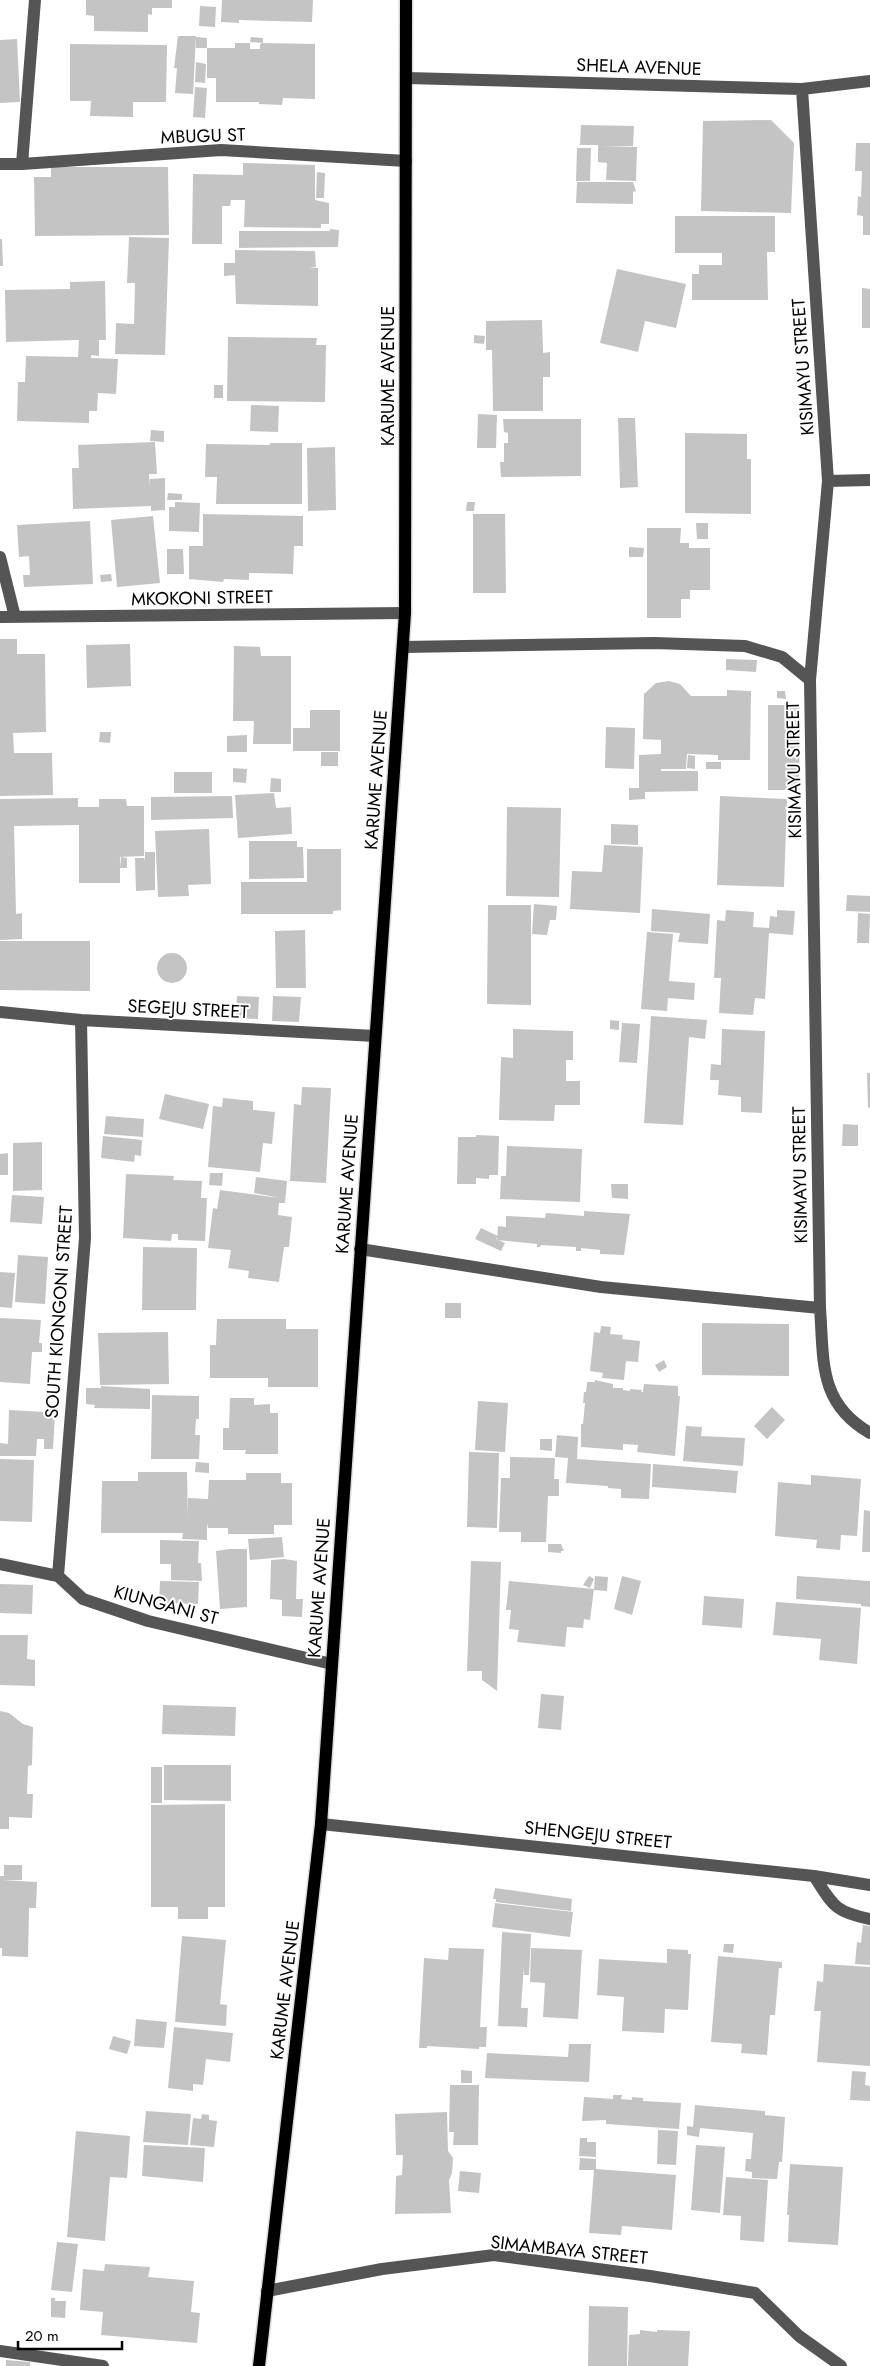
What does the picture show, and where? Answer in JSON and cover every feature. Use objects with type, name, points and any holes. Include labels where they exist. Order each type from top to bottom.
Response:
[{"type":"main road","name":"KARUME AVENUE","points":[[259,2366],[322,1824],[360,1249],[403,647],[405,613],[406,0]]},
{"type":"street","points":[[22,164],[35,0]]},
{"type":"street","name":"SHELA AVENUE","points":[[407,78],[802,89],[870,81]]},
{"type":"street","name":"KISIMAYU STREET","points":[[802,89],[828,481],[810,680],[820,1308],[825,1371],[834,1402],[855,1424],[870,1433]]},
{"type":"street","name":"MBUGU ST","points":[[0,164],[221,150],[406,161]]},
{"type":"street","points":[[828,481],[870,480]]},
{"type":"street","points":[[0,557],[15,617]]},
{"type":"street","name":"MKOKONI STREET","points":[[0,617],[405,613]]},
{"type":"street","points":[[403,647],[654,643],[745,646],[782,656],[810,680]]},
{"type":"street","name":"SEGEJU STREET","points":[[0,1012],[81,1020],[375,1036]]},
{"type":"street","name":"SOUTH KIONGONI STREET","points":[[58,1576],[85,1238],[81,1020]]},
{"type":"street","points":[[360,1249],[601,1287],[820,1308]]},
{"type":"street","points":[[0,1564],[58,1576]]},
{"type":"street","name":"KIUNGANI ST","points":[[58,1576],[83,1599],[148,1621],[332,1664]]},
{"type":"street","name":"SHENGEJU STREET","points":[[322,1824],[814,1876],[870,1885]]},
{"type":"street","points":[[814,1876],[833,1905],[842,1912],[870,1919]]},
{"type":"street","name":"SIMAMBAYA STREET","points":[[268,2291],[382,2269],[494,2255],[650,2276],[755,2293],[799,2336],[841,2366]]},
{"type":"street","points":[[0,2352],[103,2366]]},
{"type":"building","points":[[86,0],[172,0],[172,8],[152,8],[152,15],[148,14],[148,32],[94,31],[94,16],[86,15]]},
{"type":"building","points":[[222,0],[313,0],[312,22],[239,20],[239,23],[221,22]]},
{"type":"building","points":[[200,6],[216,7],[215,27],[199,26]]},
{"type":"building","points":[[178,36],[196,36],[193,94],[175,93],[177,68],[174,68]]},
{"type":"building","points":[[196,37],[207,38],[207,48],[196,48]]},
{"type":"building","points":[[251,37],[263,38],[263,43],[250,42]]},
{"type":"building","points":[[17,39],[20,102],[0,103],[0,40]]},
{"type":"building","points":[[235,43],[250,43],[250,49],[260,49],[260,44],[263,43],[315,44],[315,99],[283,98],[282,105],[259,104],[259,102],[216,102],[216,78],[207,78],[207,48],[235,48]]},
{"type":"building","points":[[70,44],[167,45],[166,102],[133,102],[133,117],[90,116],[91,101],[70,101]]},
{"type":"building","points":[[196,62],[206,64],[205,83],[195,82]]},
{"type":"building","points":[[195,87],[207,88],[205,118],[193,117]]},
{"type":"building","points":[[771,120],[794,143],[791,213],[701,211],[703,121]]},
{"type":"building","points":[[581,125],[634,126],[633,146],[602,146],[637,147],[636,181],[606,180],[607,163],[598,162],[598,145],[580,145]]},
{"type":"building","points":[[856,143],[870,143],[870,235],[863,235],[863,216],[857,215],[858,196],[861,197],[862,171],[855,171]]},
{"type":"building","points":[[577,148],[591,148],[590,181],[576,181]]},
{"type":"building","points":[[243,163],[315,165],[315,200],[329,203],[329,224],[321,224],[321,228],[244,227],[245,200],[231,200],[230,206],[222,206],[222,244],[192,244],[193,174],[243,175]]},
{"type":"building","points":[[51,167],[168,167],[169,235],[35,236],[34,177],[51,177]]},
{"type":"building","points":[[317,172],[325,173],[324,198],[316,198]]},
{"type":"building","points":[[577,182],[633,182],[636,191],[633,192],[633,204],[576,203]]},
{"type":"building","points":[[675,216],[775,216],[775,252],[767,252],[768,300],[692,300],[692,274],[699,274],[699,265],[722,265],[722,253],[675,253]]},
{"type":"building","points":[[330,229],[339,230],[338,247],[239,248],[239,231],[330,231]]},
{"type":"building","points":[[129,237],[169,238],[165,355],[115,354],[116,323],[134,324],[135,283],[127,283]]},
{"type":"building","points":[[0,239],[2,239],[3,266],[0,266]]},
{"type":"building","points":[[235,250],[315,251],[316,267],[309,268],[318,268],[318,306],[236,304],[235,275],[224,276],[224,263],[235,263]]},
{"type":"building","points":[[617,269],[686,284],[676,328],[645,321],[638,352],[600,343]]},
{"type":"building","points":[[105,281],[106,340],[99,340],[99,356],[91,355],[91,358],[118,359],[116,394],[98,393],[97,411],[89,411],[89,423],[17,421],[18,382],[25,382],[26,356],[78,357],[79,340],[6,342],[5,290],[70,289],[70,282]]},
{"type":"building","points":[[862,288],[870,289],[870,328],[862,328]]},
{"type":"building","points":[[542,320],[543,353],[550,352],[550,377],[543,377],[543,411],[493,411],[492,350],[486,350],[486,321]]},
{"type":"building","points":[[474,335],[485,336],[484,344],[474,343]]},
{"type":"building","points":[[228,337],[317,338],[316,345],[326,345],[325,402],[227,401]]},
{"type":"building","points":[[214,385],[223,385],[223,398],[214,398]]},
{"type":"building","points":[[251,405],[279,406],[278,432],[250,431]]},
{"type":"building","points":[[478,414],[497,415],[496,448],[477,448]]},
{"type":"building","points":[[618,418],[635,418],[638,487],[620,488]]},
{"type":"building","points":[[503,419],[581,419],[581,476],[501,477],[500,462],[504,462],[504,443],[508,443],[508,433],[504,432]]},
{"type":"building","points":[[151,430],[164,431],[164,442],[150,441]]},
{"type":"building","points":[[685,433],[747,434],[747,459],[751,459],[751,514],[685,513]]},
{"type":"building","points":[[155,442],[157,474],[149,474],[150,486],[150,479],[165,478],[165,510],[151,511],[151,506],[73,509],[72,468],[79,468],[78,445]]},
{"type":"building","points":[[270,443],[302,443],[302,504],[216,504],[217,477],[205,477],[206,444],[270,445]]},
{"type":"building","points":[[335,447],[336,510],[308,511],[307,448]]},
{"type":"building","points":[[168,493],[182,494],[182,500],[167,500]]},
{"type":"building","points":[[175,502],[200,503],[199,532],[169,531],[169,507],[175,507]]},
{"type":"building","points":[[467,502],[475,502],[474,511],[466,511]]},
{"type":"building","points":[[203,514],[303,516],[303,546],[294,546],[293,574],[249,573],[249,580],[224,579],[223,582],[189,579],[189,546],[203,546]]},
{"type":"building","points":[[473,514],[505,514],[506,593],[473,593]]},
{"type":"building","points":[[153,516],[160,583],[117,587],[111,520]]},
{"type":"building","points":[[90,521],[93,584],[24,587],[23,575],[30,575],[29,556],[19,557],[17,525]]},
{"type":"building","points":[[696,523],[708,523],[708,539],[697,539]]},
{"type":"building","points":[[647,528],[681,528],[680,543],[689,543],[689,548],[710,548],[710,590],[690,590],[690,599],[681,599],[681,618],[647,618]]},
{"type":"building","points":[[629,547],[644,548],[643,557],[629,557]]},
{"type":"building","points":[[167,549],[183,549],[184,574],[167,574]]},
{"type":"building","points":[[111,574],[112,581],[101,582],[100,575]]},
{"type":"building","points":[[0,639],[17,639],[17,654],[45,654],[46,732],[13,733],[14,753],[52,753],[53,795],[0,796]]},
{"type":"building","points":[[130,644],[131,686],[87,688],[86,645]]},
{"type":"building","points":[[234,646],[260,647],[261,656],[291,656],[291,744],[253,744],[254,721],[233,721]]},
{"type":"building","points":[[726,659],[757,660],[756,672],[726,670]]},
{"type":"building","points":[[669,681],[680,684],[691,696],[727,696],[727,690],[751,691],[750,760],[718,760],[718,755],[687,754],[686,769],[661,769],[661,771],[698,771],[698,791],[645,792],[645,799],[629,800],[629,788],[639,788],[639,755],[661,754],[661,740],[643,739],[644,694],[656,683]]},
{"type":"building","points":[[777,691],[785,691],[786,699],[777,698]]},
{"type":"building","points":[[768,705],[800,705],[799,790],[768,790]]},
{"type":"building","points":[[310,710],[340,710],[340,751],[293,751],[293,728],[310,728]]},
{"type":"building","points":[[606,727],[635,728],[634,769],[605,768]]},
{"type":"building","points":[[100,732],[111,732],[110,743],[99,742]]},
{"type":"building","points":[[247,735],[247,752],[227,752],[227,736]]},
{"type":"building","points":[[321,752],[338,752],[338,766],[321,766]]},
{"type":"building","points":[[688,755],[695,756],[695,769],[687,768]]},
{"type":"building","points":[[706,762],[721,762],[721,769],[706,769]]},
{"type":"building","points":[[233,768],[247,769],[246,783],[233,782]]},
{"type":"building","points":[[174,772],[212,772],[212,793],[174,793]]},
{"type":"building","points":[[271,778],[281,779],[281,792],[270,792]]},
{"type":"building","points":[[274,793],[276,808],[291,807],[292,834],[238,838],[235,795]]},
{"type":"building","points":[[232,796],[233,818],[151,820],[151,797]]},
{"type":"building","points":[[720,796],[787,799],[784,887],[717,885]]},
{"type":"building","points":[[78,798],[78,807],[99,807],[99,799],[126,799],[127,806],[144,806],[144,856],[117,857],[120,857],[120,883],[79,883],[79,825],[14,826],[16,914],[22,913],[22,939],[0,940],[0,799]]},
{"type":"building","points":[[507,807],[561,808],[559,897],[506,896]]},
{"type":"building","points":[[611,824],[638,825],[638,845],[611,844]]},
{"type":"building","points":[[209,829],[211,884],[188,885],[189,896],[158,897],[155,831]]},
{"type":"building","points":[[249,841],[297,841],[297,847],[303,847],[304,878],[249,879]]},
{"type":"building","points":[[604,845],[643,847],[640,913],[570,909],[572,871],[602,872]]},
{"type":"building","points":[[307,849],[341,849],[341,910],[333,911],[333,914],[241,914],[241,882],[307,882]]},
{"type":"building","points":[[145,852],[155,852],[155,890],[136,891],[135,858],[144,858],[145,860]]},
{"type":"building","points":[[121,857],[127,858],[127,868],[120,868]]},
{"type":"building","points":[[847,895],[870,896],[870,912],[846,911]]},
{"type":"building","points":[[534,904],[557,906],[556,920],[550,920],[547,935],[532,934]]},
{"type":"building","points":[[488,905],[531,905],[531,1005],[487,1004]]},
{"type":"building","points":[[652,909],[710,914],[708,944],[678,942],[680,933],[651,931]]},
{"type":"building","points":[[726,910],[754,912],[753,927],[769,928],[770,916],[777,917],[777,910],[795,911],[793,935],[769,933],[765,999],[755,998],[753,1015],[719,1013],[721,978],[714,978],[717,920],[725,921]]},
{"type":"building","points":[[858,913],[870,914],[869,943],[857,943]]},
{"type":"building","points":[[305,930],[306,988],[276,988],[275,931]]},
{"type":"building","points":[[647,932],[673,934],[669,981],[695,983],[694,1000],[668,998],[667,1011],[641,1009]]},
{"type":"building","points":[[0,941],[90,941],[90,991],[0,990]]},
{"type":"building","points":[[172,953],[183,957],[187,968],[183,979],[172,983],[161,979],[157,968],[161,957]]},
{"type":"building","points":[[237,996],[259,997],[258,1019],[236,1018]]},
{"type":"building","points":[[273,996],[301,997],[299,1022],[272,1021]]},
{"type":"building","points":[[651,1016],[707,1020],[705,1039],[689,1037],[683,1125],[644,1123]]},
{"type":"building","points":[[610,1020],[619,1021],[619,1030],[610,1029]]},
{"type":"building","points":[[622,1023],[640,1024],[637,1063],[619,1062]]},
{"type":"building","points":[[513,1029],[573,1031],[573,1060],[566,1060],[566,1081],[580,1081],[580,1105],[555,1105],[554,1121],[499,1120],[501,1057],[513,1058]]},
{"type":"building","points":[[722,1029],[765,1031],[762,1113],[741,1112],[741,1097],[718,1095],[719,1080],[710,1080],[711,1064],[721,1065]]},
{"type":"building","points":[[867,1073],[870,1073],[870,1107],[868,1108]]},
{"type":"building","points":[[302,1087],[331,1088],[326,1183],[290,1181],[294,1104],[301,1105]]},
{"type":"building","points":[[165,1094],[209,1104],[203,1129],[159,1119]]},
{"type":"building","points":[[223,1098],[253,1101],[253,1110],[275,1112],[272,1144],[263,1143],[260,1172],[208,1167],[213,1106],[222,1107]]},
{"type":"building","points":[[106,1116],[144,1119],[143,1137],[104,1134]]},
{"type":"building","points":[[843,1124],[858,1125],[858,1146],[842,1146]]},
{"type":"building","points":[[476,1135],[499,1136],[498,1175],[489,1175],[489,1179],[476,1178],[476,1184],[457,1184],[458,1137],[476,1137]]},
{"type":"building","points":[[103,1136],[142,1140],[141,1156],[135,1155],[134,1162],[101,1158]]},
{"type":"building","points":[[42,1142],[42,1190],[13,1191],[13,1143]]},
{"type":"building","points":[[507,1146],[582,1149],[580,1202],[500,1199],[501,1176],[506,1176]]},
{"type":"building","points":[[8,1153],[8,1175],[0,1175],[0,1154]]},
{"type":"building","points":[[210,1173],[223,1173],[222,1186],[209,1185]]},
{"type":"building","points":[[126,1174],[174,1176],[173,1180],[202,1181],[201,1198],[207,1198],[205,1241],[178,1240],[178,1234],[172,1234],[171,1241],[123,1238]]},
{"type":"building","points":[[256,1177],[287,1181],[285,1203],[279,1203],[278,1215],[292,1217],[289,1247],[284,1247],[279,1282],[248,1278],[249,1271],[228,1268],[231,1250],[208,1248],[213,1208],[217,1209],[220,1190],[280,1198],[254,1193]]},
{"type":"building","points":[[611,1184],[628,1184],[628,1199],[612,1198]]},
{"type":"building","points":[[12,1195],[44,1197],[42,1224],[10,1222]]},
{"type":"building","points":[[584,1211],[630,1214],[624,1255],[600,1254],[600,1250],[581,1248],[581,1251],[576,1251],[576,1247],[541,1245],[537,1247],[537,1244],[497,1240],[498,1226],[506,1227],[506,1216],[545,1218],[546,1213],[584,1216]]},
{"type":"building","points":[[481,1228],[498,1236],[496,1239],[505,1243],[501,1251],[475,1239]]},
{"type":"building","points":[[143,1247],[197,1248],[196,1310],[142,1310]]},
{"type":"building","points":[[18,1255],[48,1257],[45,1304],[15,1302]]},
{"type":"building","points":[[0,1272],[15,1273],[12,1308],[0,1307]]},
{"type":"building","points":[[445,1303],[461,1303],[461,1318],[445,1318]]},
{"type":"building","points":[[0,1318],[41,1320],[39,1343],[42,1343],[42,1352],[32,1352],[30,1384],[0,1382]]},
{"type":"building","points":[[217,1319],[286,1319],[286,1329],[318,1329],[318,1387],[268,1387],[268,1378],[210,1378],[210,1345],[216,1345]]},
{"type":"building","points":[[702,1323],[789,1324],[789,1376],[702,1375]]},
{"type":"building","points":[[601,1326],[611,1327],[610,1334],[623,1335],[622,1339],[640,1341],[638,1362],[626,1361],[624,1380],[602,1378],[603,1373],[590,1371],[594,1332],[600,1333]]},
{"type":"building","points":[[168,1332],[169,1384],[100,1385],[98,1333]]},
{"type":"building","points":[[664,1360],[667,1367],[659,1372],[655,1365]]},
{"type":"building","points":[[595,1380],[613,1384],[613,1388],[623,1388],[623,1390],[630,1391],[630,1389],[642,1390],[641,1392],[643,1392],[644,1384],[678,1386],[678,1396],[680,1396],[675,1456],[637,1452],[638,1445],[623,1444],[623,1450],[581,1447],[581,1424],[583,1424],[585,1403],[583,1403],[584,1392],[586,1392],[587,1382],[595,1382]]},
{"type":"building","points":[[101,1386],[150,1389],[150,1409],[94,1408],[95,1405],[86,1404],[86,1388],[101,1388]]},
{"type":"building","points":[[152,1395],[199,1396],[199,1419],[196,1419],[195,1435],[200,1435],[199,1459],[151,1459]]},
{"type":"building","points":[[230,1398],[254,1398],[254,1405],[270,1404],[270,1413],[278,1413],[278,1454],[245,1454],[246,1450],[223,1450],[223,1428],[229,1428]]},
{"type":"building","points":[[478,1401],[508,1403],[505,1452],[475,1450]]},
{"type":"building","points":[[772,1407],[785,1420],[767,1439],[754,1426]]},
{"type":"building","points":[[9,1410],[44,1412],[44,1415],[55,1415],[53,1449],[44,1449],[44,1439],[37,1439],[36,1456],[0,1456],[0,1443],[8,1444]]},
{"type":"building","points":[[686,1426],[702,1427],[701,1436],[745,1438],[743,1466],[683,1461]]},
{"type":"building","points":[[557,1435],[578,1437],[577,1459],[651,1464],[649,1499],[621,1498],[621,1489],[608,1488],[608,1486],[566,1483],[568,1458],[555,1457]]},
{"type":"building","points":[[540,1439],[552,1439],[552,1451],[540,1450]]},
{"type":"building","points":[[469,1452],[499,1453],[497,1528],[467,1527]]},
{"type":"building","points":[[510,1457],[555,1458],[554,1479],[559,1479],[559,1496],[548,1496],[546,1542],[521,1542],[521,1532],[499,1532],[501,1478],[510,1478]]},
{"type":"building","points":[[0,1459],[34,1460],[32,1522],[0,1521]]},
{"type":"building","points":[[196,1462],[209,1463],[209,1473],[195,1472]]},
{"type":"building","points":[[653,1464],[738,1471],[736,1493],[652,1487]]},
{"type":"building","points":[[138,1472],[187,1472],[188,1518],[188,1498],[208,1499],[209,1480],[246,1480],[246,1473],[281,1473],[281,1483],[292,1483],[292,1525],[274,1525],[274,1534],[228,1534],[228,1528],[208,1528],[207,1523],[207,1540],[182,1539],[183,1533],[101,1533],[102,1481],[138,1481]]},
{"type":"building","points":[[811,1475],[861,1479],[857,1536],[841,1535],[840,1550],[816,1548],[817,1540],[775,1536],[778,1482],[811,1485]]},
{"type":"building","points":[[864,1510],[870,1511],[870,1552],[862,1552]]},
{"type":"building","points":[[282,1537],[284,1557],[250,1560],[248,1539]]},
{"type":"building","points":[[160,1540],[199,1541],[198,1563],[201,1563],[202,1581],[171,1580],[171,1564],[160,1564]]},
{"type":"building","points":[[548,1544],[561,1544],[564,1551],[561,1551],[561,1553],[548,1552]]},
{"type":"building","points":[[247,1549],[247,1607],[220,1609],[216,1551]]},
{"type":"building","points":[[271,1560],[297,1561],[296,1599],[303,1599],[302,1617],[282,1616],[282,1600],[270,1599]]},
{"type":"building","points":[[471,1561],[501,1562],[497,1691],[482,1680],[482,1671],[467,1671]]},
{"type":"building","points":[[589,1576],[594,1579],[590,1588],[583,1585]]},
{"type":"building","points":[[595,1576],[608,1577],[607,1591],[594,1590]]},
{"type":"building","points":[[622,1576],[641,1581],[632,1615],[614,1609]]},
{"type":"building","points":[[797,1576],[870,1581],[870,1607],[861,1606],[861,1604],[796,1599]]},
{"type":"building","points":[[160,1581],[199,1582],[198,1604],[159,1603]]},
{"type":"building","points":[[509,1581],[594,1589],[590,1620],[584,1619],[583,1628],[567,1627],[565,1647],[517,1642],[519,1630],[509,1629],[511,1610],[506,1610]]},
{"type":"building","points":[[0,1584],[33,1585],[32,1614],[0,1613]]},
{"type":"building","points":[[704,1596],[744,1599],[742,1628],[702,1625]]},
{"type":"building","points":[[776,1602],[861,1608],[857,1664],[819,1660],[821,1639],[773,1635]]},
{"type":"building","points":[[0,1635],[28,1635],[27,1659],[35,1660],[35,1686],[0,1685]]},
{"type":"building","points":[[541,1694],[564,1696],[561,1730],[538,1728]]},
{"type":"building","points":[[163,1705],[236,1707],[235,1736],[162,1734]]},
{"type":"building","points":[[0,1711],[9,1713],[23,1724],[33,1727],[32,1765],[28,1766],[27,1794],[33,1794],[32,1818],[9,1817],[9,1829],[0,1829]]},
{"type":"building","points":[[164,1765],[231,1765],[231,1801],[164,1800]]},
{"type":"building","points":[[151,1767],[162,1767],[162,1803],[151,1803]]},
{"type":"building","points":[[225,1804],[225,1907],[208,1907],[208,1919],[178,1919],[178,1907],[151,1907],[151,1805]]},
{"type":"building","points":[[4,1865],[22,1865],[22,1880],[2,1880],[37,1882],[36,1908],[29,1908],[28,1957],[2,1956],[2,1948],[0,1948],[0,1876],[4,1876]]},
{"type":"building","points":[[495,1888],[572,1899],[571,1911],[496,1902],[496,1899],[493,1899]]},
{"type":"building","points":[[495,1903],[573,1912],[570,1937],[492,1927]]},
{"type":"building","points":[[863,1925],[870,1926],[870,1965],[855,1964],[857,1942],[861,1943]]},
{"type":"building","points":[[502,1932],[531,1934],[529,1975],[524,1975],[524,1965],[521,2008],[528,2008],[527,2027],[498,2026]]},
{"type":"building","points":[[182,1936],[226,1940],[220,2004],[227,2005],[226,2026],[175,2022]]},
{"type":"building","points":[[724,1944],[734,1944],[733,1953],[723,1952]]},
{"type":"building","points":[[449,1948],[484,1949],[480,2027],[487,2027],[486,2047],[479,2047],[479,2049],[427,2046],[427,2048],[419,2048],[424,1958],[448,1960]]},
{"type":"building","points":[[531,1948],[582,1950],[578,2019],[543,2017],[545,1983],[530,1982]]},
{"type":"building","points":[[667,1949],[688,1950],[688,1954],[691,1954],[688,2010],[665,2009],[664,2033],[622,2031],[624,1997],[597,1995],[599,1959],[667,1963]]},
{"type":"building","points":[[718,1956],[782,1962],[782,1968],[779,1968],[775,2015],[770,2015],[767,2055],[741,2053],[742,2044],[711,2042]]},
{"type":"building","points":[[824,1964],[870,1967],[870,2066],[817,2062],[821,2011],[814,2011],[817,1981],[823,1982]]},
{"type":"building","points":[[136,2019],[167,2022],[164,2048],[134,2046]]},
{"type":"building","points":[[174,2027],[233,2033],[230,2062],[206,2059],[203,2085],[193,2084],[193,2091],[168,2088]]},
{"type":"building","points":[[113,2036],[131,2041],[127,2054],[109,2049]]},
{"type":"building","points":[[569,2044],[591,2044],[589,2082],[485,2078],[487,2053],[568,2057]]},
{"type":"building","points":[[461,2070],[472,2071],[472,2083],[461,2083]]},
{"type":"building","points":[[852,2071],[866,2072],[865,2085],[870,2086],[870,2101],[850,2100]]},
{"type":"building","points":[[450,2085],[479,2085],[478,2145],[453,2145],[454,2132],[449,2132]]},
{"type":"building","points":[[613,2095],[622,2095],[621,2099],[632,2100],[632,2097],[643,2098],[643,2101],[681,2103],[679,2129],[606,2124],[606,2120],[582,2121],[584,2097],[613,2099]]},
{"type":"building","points":[[695,2105],[765,2111],[765,2115],[785,2117],[782,2162],[779,2162],[777,2179],[752,2178],[752,2172],[745,2171],[746,2159],[751,2159],[753,2133],[700,2128],[699,2137],[687,2135],[687,2126],[693,2127]]},
{"type":"building","points":[[146,2111],[191,2114],[188,2145],[143,2142]]},
{"type":"building","points":[[447,2112],[448,2151],[453,2158],[452,2173],[449,2180],[451,2213],[395,2214],[396,2176],[402,2175],[403,2155],[396,2155],[395,2114]]},
{"type":"building","points":[[202,2114],[209,2115],[209,2120],[217,2121],[214,2147],[190,2145],[193,2118],[201,2119]]},
{"type":"building","points":[[658,2130],[678,2131],[676,2165],[657,2164]]},
{"type":"building","points":[[76,2131],[130,2136],[127,2178],[110,2177],[105,2241],[67,2237]]},
{"type":"building","points":[[580,2138],[587,2138],[587,2142],[596,2142],[596,2157],[579,2156]]},
{"type":"building","points":[[144,2145],[205,2148],[203,2182],[142,2176]]},
{"type":"building","points":[[696,2145],[725,2147],[720,2213],[691,2210]]},
{"type":"building","points":[[580,2158],[596,2159],[596,2169],[676,2175],[672,2230],[622,2226],[621,2235],[589,2233],[594,2170],[579,2170]]},
{"type":"building","points":[[790,2164],[843,2167],[838,2245],[788,2242],[789,2215],[787,2215]]},
{"type":"building","points":[[460,2171],[481,2173],[479,2193],[458,2191]]},
{"type":"building","points":[[726,2177],[768,2180],[764,2242],[740,2240],[741,2216],[723,2215]]},
{"type":"building","points":[[57,2242],[78,2244],[72,2292],[51,2290]]},
{"type":"building","points":[[105,2264],[150,2267],[148,2277],[194,2281],[191,2312],[200,2313],[197,2343],[101,2335],[103,2312],[80,2310],[83,2269],[104,2271]]},
{"type":"building","points":[[51,2298],[55,2298],[55,2301],[66,2301],[65,2318],[51,2317]]},
{"type":"building","points":[[589,2306],[628,2307],[627,2366],[588,2366]]},
{"type":"building","points":[[640,2330],[657,2332],[657,2330],[690,2331],[688,2366],[628,2366],[629,2335],[640,2334]]},
{"type":"building","points":[[6,2360],[30,2362],[30,2366],[6,2366]]}]
